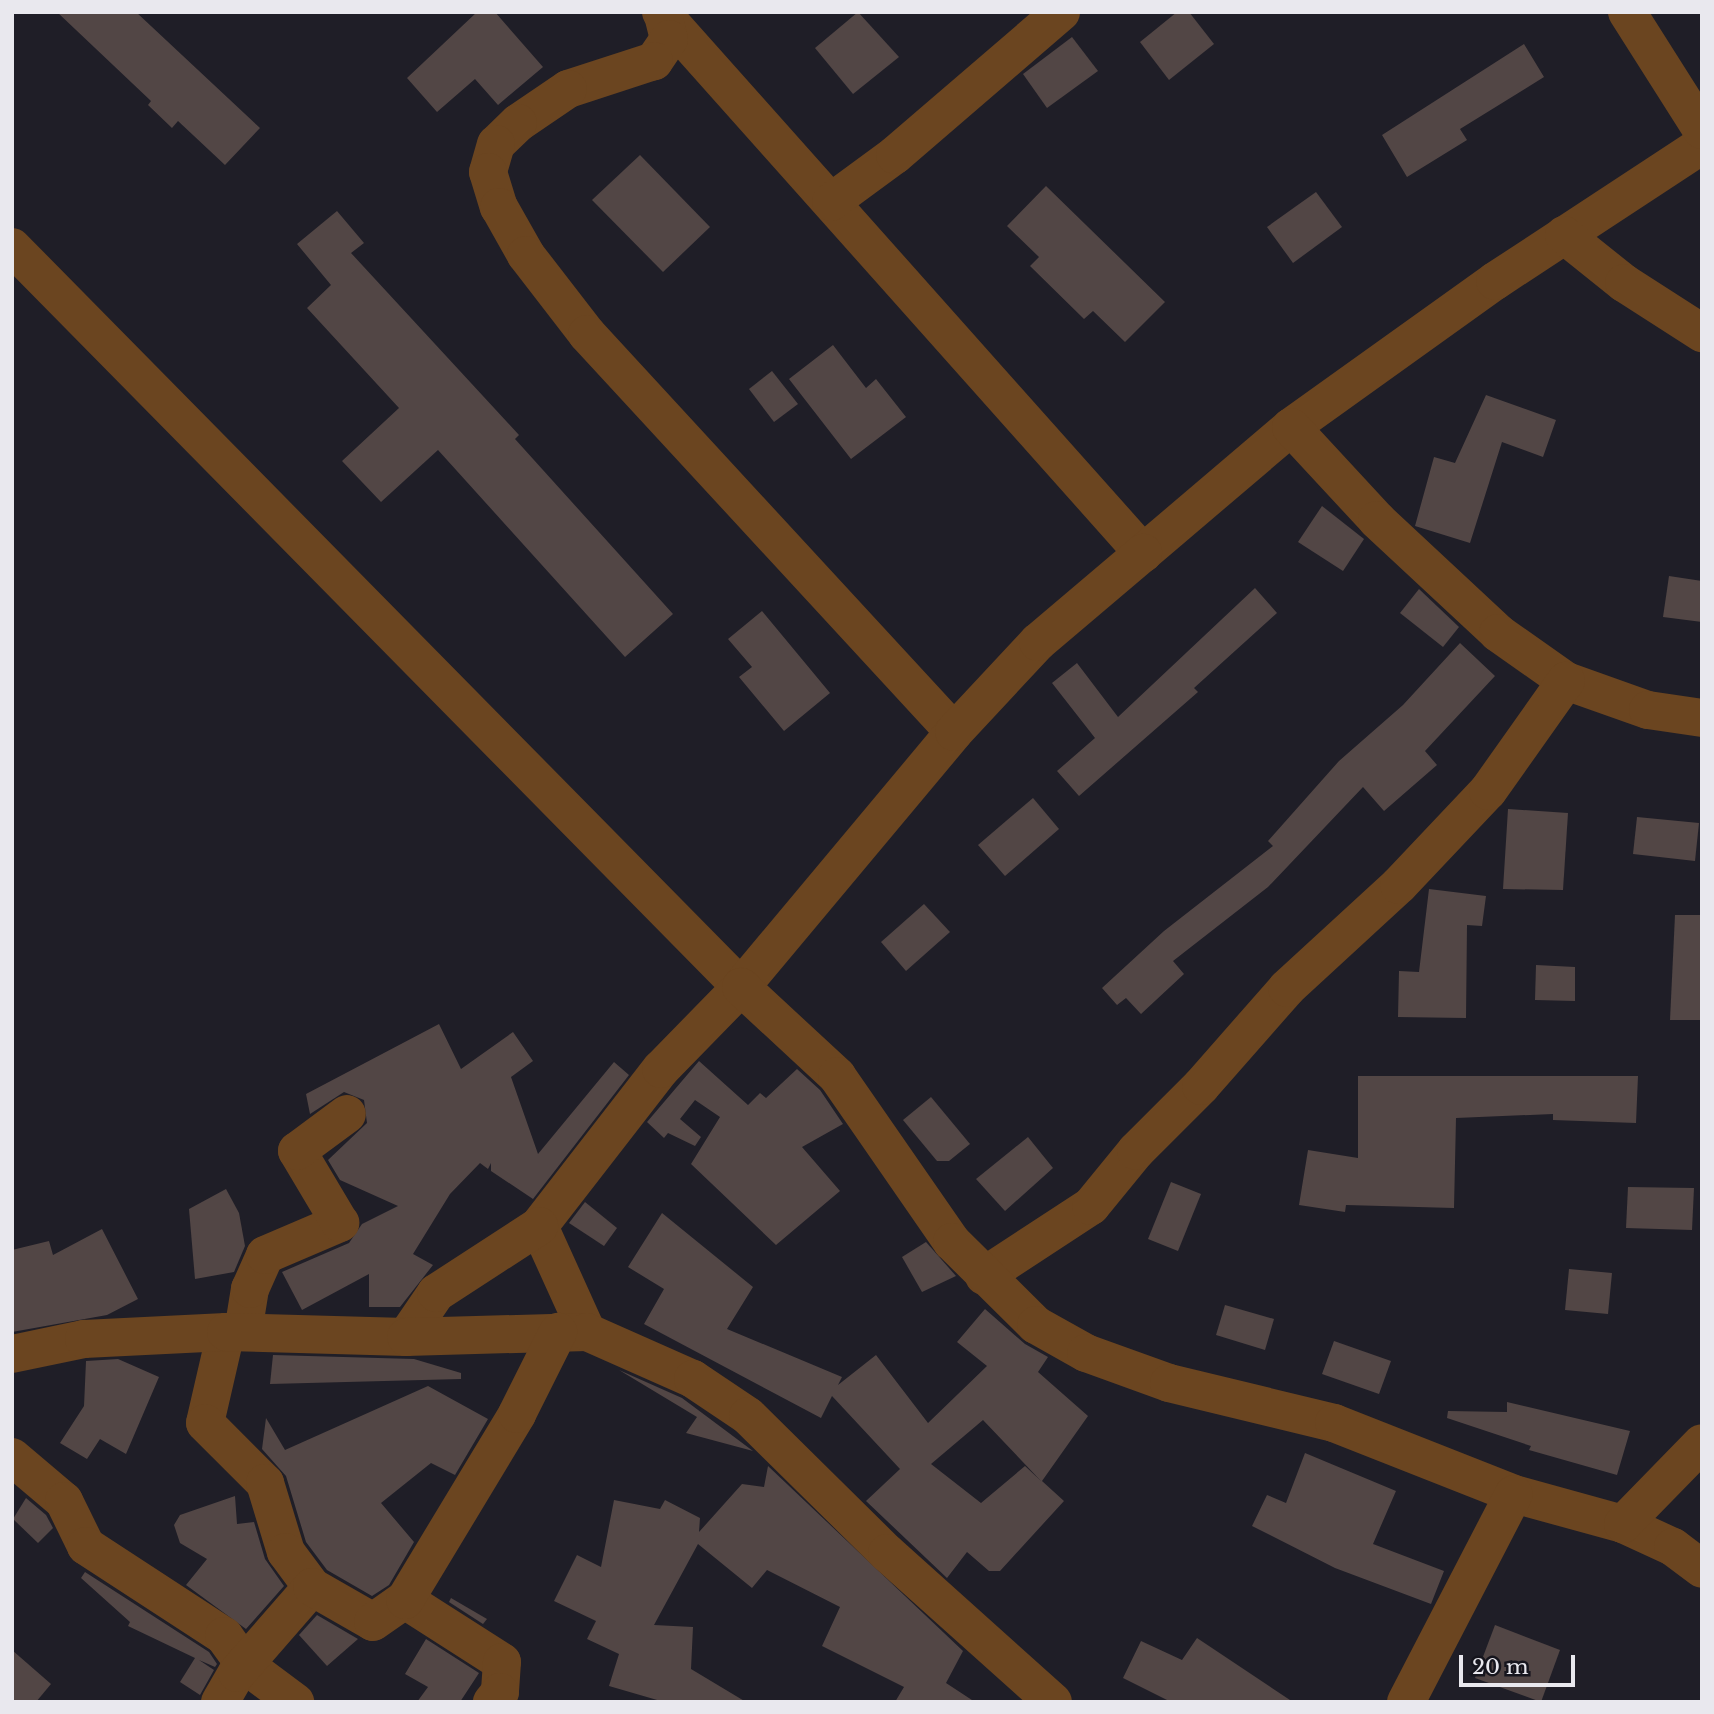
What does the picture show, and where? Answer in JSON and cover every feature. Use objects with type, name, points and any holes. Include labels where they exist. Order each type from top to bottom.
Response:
[{"type":"street","points":[[831,202],[895,155],[1061,12]]},
{"type":"street","points":[[1626,12],[1702,130]]},
{"type":"street","points":[[662,14],[1143,553]]},
{"type":"street","points":[[662,14],[669,39],[654,61],[568,89],[518,123],[496,144],[488,172],[499,207],[526,255],[587,334],[954,732]]},
{"type":"street","points":[[406,1337],[436,1293],[540,1226],[661,1069],[741,987],[954,732],[1038,642],[1291,427],[1564,235],[1702,145]]},
{"type":"street","points":[[1564,235],[1624,283],[1702,333]]},
{"type":"street","points":[[12,247],[741,987],[851,1093],[952,1242],[1036,1325],[1086,1353],[1169,1383],[1335,1423],[1514,1494],[1623,1524],[1673,1547],[1702,1569]]},
{"type":"street","points":[[1291,427],[1377,520],[1498,633],[1566,681],[1648,710],[1702,718]]},
{"type":"street","points":[[984,1276],[1091,1206],[1136,1151],[1201,1086],[1287,989],[1399,885],[1488,791],[1566,681]]},
{"type":"street","points":[[347,1114],[297,1151],[340,1223],[265,1255],[250,1289],[205,1423],[265,1483],[286,1552],[312,1587],[373,1622],[405,1600],[517,1414],[573,1332]]},
{"type":"street","points":[[540,1226],[573,1332]]},
{"type":"street","points":[[12,1354],[84,1339],[235,1332],[406,1337],[573,1332],[693,1379],[748,1416],[887,1553],[1053,1702]]},
{"type":"street","points":[[1623,1524],[1702,1443]]},
{"type":"street","points":[[12,1457],[64,1501],[86,1546],[224,1636],[244,1664],[295,1702]]},
{"type":"street","points":[[1406,1702],[1514,1494]]},
{"type":"street","points":[[220,1702],[244,1664],[312,1587]]},
{"type":"street","points":[[405,1600],[502,1662],[500,1692],[492,1702]]},
{"type":"building","points":[[57,12],[136,12],[260,128],[225,165],[178,121],[172,128],[148,105],[151,101]]},
{"type":"building","points":[[477,12],[495,12],[543,67],[498,105],[475,79],[437,112],[407,78]]},
{"type":"building","points":[[858,12],[899,57],[853,94],[815,48]]},
{"type":"building","points":[[1177,12],[1189,12],[1214,44],[1169,80],[1140,42]]},
{"type":"building","points":[[1072,37],[1098,71],[1047,108],[1023,74]]},
{"type":"building","points":[[1524,44],[1544,77],[1460,129],[1467,140],[1407,177],[1382,135]]},
{"type":"building","points":[[640,155],[710,227],[663,272],[592,200]]},
{"type":"building","points":[[1046,186],[1165,302],[1125,342],[1093,311],[1084,319],[1030,266],[1039,257],[1007,226]]},
{"type":"building","points":[[1316,192],[1342,227],[1293,263],[1267,227]]},
{"type":"building","points":[[337,211],[364,243],[351,253],[519,435],[515,439],[673,614],[625,657],[438,450],[381,502],[342,461],[399,408],[307,308],[331,285],[297,244]]},
{"type":"building","points":[[833,345],[866,388],[876,379],[906,417],[851,459],[789,379]]},
{"type":"building","points":[[772,371],[798,404],[774,422],[749,389]]},
{"type":"building","points":[[1486,395],[1556,420],[1543,457],[1502,442],[1470,543],[1415,526],[1434,457],[1455,463]]},
{"type":"building","points":[[1322,506],[1364,539],[1343,571],[1298,542]]},
{"type":"building","points":[[1669,576],[1702,581],[1702,622],[1663,617]]},
{"type":"building","points":[[1255,588],[1277,613],[1194,688],[1198,692],[1079,796],[1057,771],[1095,738],[1052,683],[1077,663],[1118,717]]},
{"type":"building","points":[[1419,589],[1459,627],[1443,647],[1400,613]]},
{"type":"building","points":[[762,611],[830,693],[784,731],[739,677],[752,667],[728,639]]},
{"type":"building","points":[[1460,643],[1495,676],[1425,751],[1437,765],[1384,811],[1363,787],[1268,887],[1173,961],[1184,974],[1141,1014],[1126,998],[1117,1005],[1102,988],[1164,931],[1273,846],[1268,841],[1339,761],[1403,705]]},
{"type":"building","points":[[1033,798],[1059,829],[1005,876],[978,845]]},
{"type":"building","points":[[1508,809],[1568,813],[1563,890],[1503,889]]},
{"type":"building","points":[[1637,817],[1699,823],[1695,861],[1633,854]]},
{"type":"building","points":[[1429,889],[1486,896],[1482,926],[1467,925],[1466,1018],[1398,1017],[1399,971],[1419,972]]},
{"type":"building","points":[[924,904],[950,932],[906,971],[881,942]]},
{"type":"building","points":[[1675,915],[1700,915],[1702,1020],[1670,1020]]},
{"type":"building","points":[[1536,965],[1575,967],[1575,1001],[1535,1000]]},
{"type":"building","points":[[439,1024],[461,1069],[513,1032],[533,1061],[511,1077],[538,1154],[614,1062],[629,1075],[533,1199],[491,1171],[491,1163],[488,1169],[480,1163],[450,1194],[413,1254],[433,1265],[400,1307],[369,1307],[369,1274],[302,1310],[282,1272],[349,1243],[362,1224],[398,1206],[340,1180],[328,1160],[367,1123],[364,1100],[344,1092],[310,1114],[306,1094]]},
{"type":"building","points":[[699,1061],[748,1105],[760,1093],[766,1098],[797,1069],[820,1090],[843,1124],[802,1147],[840,1191],[776,1245],[691,1164],[720,1117],[695,1100],[680,1119],[701,1137],[695,1146],[668,1133],[664,1138],[647,1122]]},
{"type":"building","points":[[1358,1076],[1638,1076],[1636,1123],[1553,1120],[1553,1114],[1456,1118],[1454,1208],[1346,1205],[1345,1212],[1299,1205],[1308,1150],[1358,1158]]},
{"type":"building","points":[[931,1097],[970,1144],[949,1161],[937,1161],[903,1120]]},
{"type":"building","points":[[1028,1137],[1053,1168],[1005,1211],[976,1179]]},
{"type":"building","points":[[1171,1182],[1201,1194],[1178,1251],[1148,1239]]},
{"type":"building","points":[[1628,1187],[1694,1188],[1692,1230],[1626,1228]]},
{"type":"building","points":[[226,1189],[239,1213],[245,1246],[234,1272],[195,1279],[189,1209]]},
{"type":"building","points":[[585,1202],[617,1228],[604,1246],[569,1223]]},
{"type":"building","points":[[662,1213],[753,1287],[727,1329],[842,1377],[838,1385],[876,1355],[928,1423],[987,1366],[957,1342],[985,1309],[1025,1344],[1048,1357],[1038,1372],[1088,1416],[1042,1481],[1064,1501],[1000,1571],[989,1571],[967,1552],[947,1578],[866,1501],[900,1469],[832,1396],[821,1418],[644,1324],[664,1289],[628,1267]],"holes":[[[983,1420],[1041,1481],[1025,1466],[981,1503],[931,1464]]]},
{"type":"building","points":[[102,1229],[138,1299],[107,1315],[12,1332],[12,1250],[49,1241],[53,1255]]},
{"type":"building","points":[[926,1242],[956,1276],[922,1292],[902,1257]]},
{"type":"building","points":[[1569,1269],[1612,1273],[1608,1314],[1565,1310]]},
{"type":"building","points":[[1225,1305],[1274,1319],[1265,1350],[1216,1335]]},
{"type":"building","points":[[1334,1341],[1391,1361],[1379,1394],[1322,1374]]},
{"type":"building","points":[[273,1355],[414,1359],[461,1373],[461,1379],[270,1384]]},
{"type":"building","points":[[118,1359],[159,1377],[126,1454],[100,1439],[87,1459],[60,1443],[84,1406],[86,1361]]},
{"type":"building","points":[[619,1370],[682,1398],[753,1451],[686,1433],[697,1417]]},
{"type":"building","points":[[428,1386],[488,1419],[455,1475],[431,1463],[381,1503],[414,1542],[389,1585],[372,1596],[327,1570],[306,1542],[286,1476],[262,1449],[266,1418],[285,1450]]},
{"type":"building","points":[[1507,1402],[1630,1431],[1617,1475],[1529,1450],[1531,1446],[1447,1418],[1448,1411],[1507,1412]]},
{"type":"building","points":[[1305,1453],[1396,1491],[1373,1544],[1444,1571],[1431,1604],[1335,1568],[1252,1526],[1267,1495],[1286,1503]]},
{"type":"building","points":[[768,1466],[963,1651],[946,1683],[975,1702],[895,1702],[904,1687],[822,1646],[840,1607],[767,1570],[752,1588],[698,1544],[654,1625],[693,1627],[691,1669],[746,1702],[664,1702],[609,1686],[619,1654],[587,1639],[596,1621],[554,1601],[577,1555],[601,1567],[614,1500],[660,1509],[665,1500],[700,1518],[699,1532],[742,1484],[764,1487]]},
{"type":"building","points":[[235,1496],[237,1524],[254,1522],[265,1559],[284,1586],[246,1629],[186,1585],[207,1559],[180,1543],[174,1525],[180,1515]]},
{"type":"building","points":[[26,1498],[46,1515],[53,1528],[38,1543],[13,1519]]},
{"type":"building","points":[[85,1572],[209,1652],[217,1664],[215,1667],[199,1660],[214,1670],[200,1695],[180,1682],[195,1658],[128,1626],[130,1622],[81,1578]]},
{"type":"building","points":[[451,1598],[487,1619],[483,1624],[449,1602]]},
{"type":"building","points":[[317,1615],[358,1639],[327,1666],[299,1635]]},
{"type":"building","points":[[1495,1625],[1560,1650],[1541,1702],[1475,1678]]},
{"type":"building","points":[[1197,1638],[1293,1702],[1171,1702],[1123,1678],[1141,1641],[1182,1660]]},
{"type":"building","points":[[426,1639],[479,1673],[460,1702],[417,1702],[428,1687],[405,1674]]},
{"type":"building","points":[[12,1650],[51,1684],[36,1702],[12,1702]]}]
